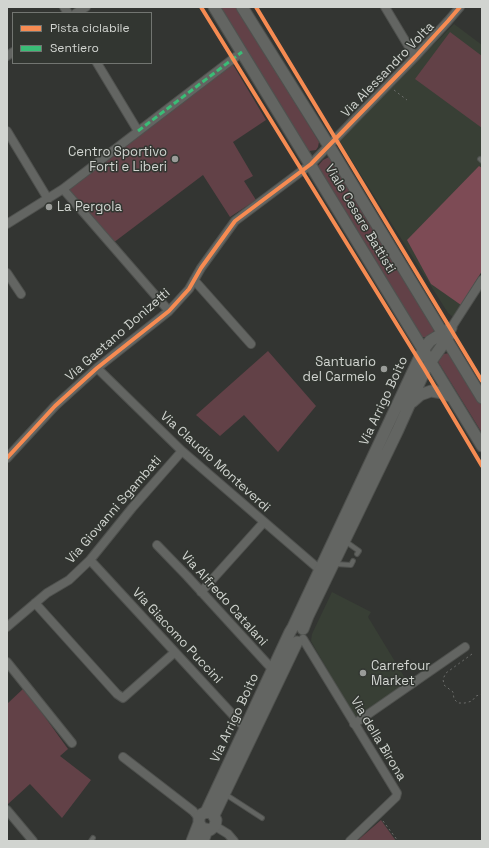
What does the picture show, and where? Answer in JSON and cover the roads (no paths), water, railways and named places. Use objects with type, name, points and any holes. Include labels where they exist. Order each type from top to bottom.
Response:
[{"type":"street","name":"Viale Cesare Battisti","points":[[214,7],[482,446]]},
{"type":"street","name":"Viale Cesare Battisti","points":[[242,7],[446,334],[482,398]]},
{"type":"street","points":[[385,7],[415,57]]},
{"type":"street","name":"Via Alessandro Volta","points":[[311,164],[415,57],[460,7]]},
{"type":"street","points":[[7,224],[63,190],[242,52]]},
{"type":"street","points":[[98,64],[138,131]]},
{"type":"street","points":[[7,131],[48,199]]},
{"type":"street","name":"Via Gaetano Donizetti","points":[[7,458],[55,406],[97,368],[169,311],[189,289],[201,268],[235,221],[311,164]]},
{"type":"street","points":[[63,190],[169,311]]},
{"type":"street","points":[[7,273],[21,294]]},
{"type":"street","points":[[194,280],[250,344]]},
{"type":"street","points":[[446,334],[482,280]]},
{"type":"street","name":"Via Arrigo Boito","points":[[203,841],[204,819],[225,794],[297,635],[320,570],[423,350],[430,341],[446,334]]},
{"type":"street","name":"Via Arrigo Boito","points":[[192,841],[204,819],[273,670],[308,616],[424,370],[446,334]]},
{"type":"street","name":"Via Claudio Monteverdi","points":[[97,368],[182,451],[320,570]]},
{"type":"street","points":[[405,413],[416,398],[425,392],[436,391],[452,397]]},
{"type":"street","name":"Via Giovanni Sgambati","points":[[7,627],[47,593],[69,580],[90,560],[132,508],[182,451]]},
{"type":"street","points":[[201,592],[264,522]]},
{"type":"street","name":"Via Alfredo Catalani","points":[[157,545],[273,670]]},
{"type":"street","name":"Via Giacomo Puccini","points":[[90,560],[245,728]]},
{"type":"street","points":[[35,603],[117,694],[123,698],[175,652]]},
{"type":"street","name":"Via della Birona","points":[[297,635],[397,794],[396,798],[350,841]]},
{"type":"street","points":[[354,724],[465,647]]},
{"type":"street","points":[[7,662],[72,743]]},
{"type":"street","points":[[123,757],[204,819],[228,834],[234,841]]},
{"type":"street","points":[[7,810],[33,841]]},
{"type":"lane","points":[[344,540],[359,551],[357,554]]},
{"type":"lane","points":[[333,564],[351,565],[353,561]]},
{"type":"lane","points":[[225,794],[262,818]]},
{"type":"place","name":"Centro Sportivo Forti e Liberi","points":[[175,159]]},
{"type":"place","name":"La Pergola","points":[[49,207]]},
{"type":"place","name":"Santuario del Carmelo","points":[[384,369]]},
{"type":"place","name":"Carrefour Market","points":[[363,673]]}]
